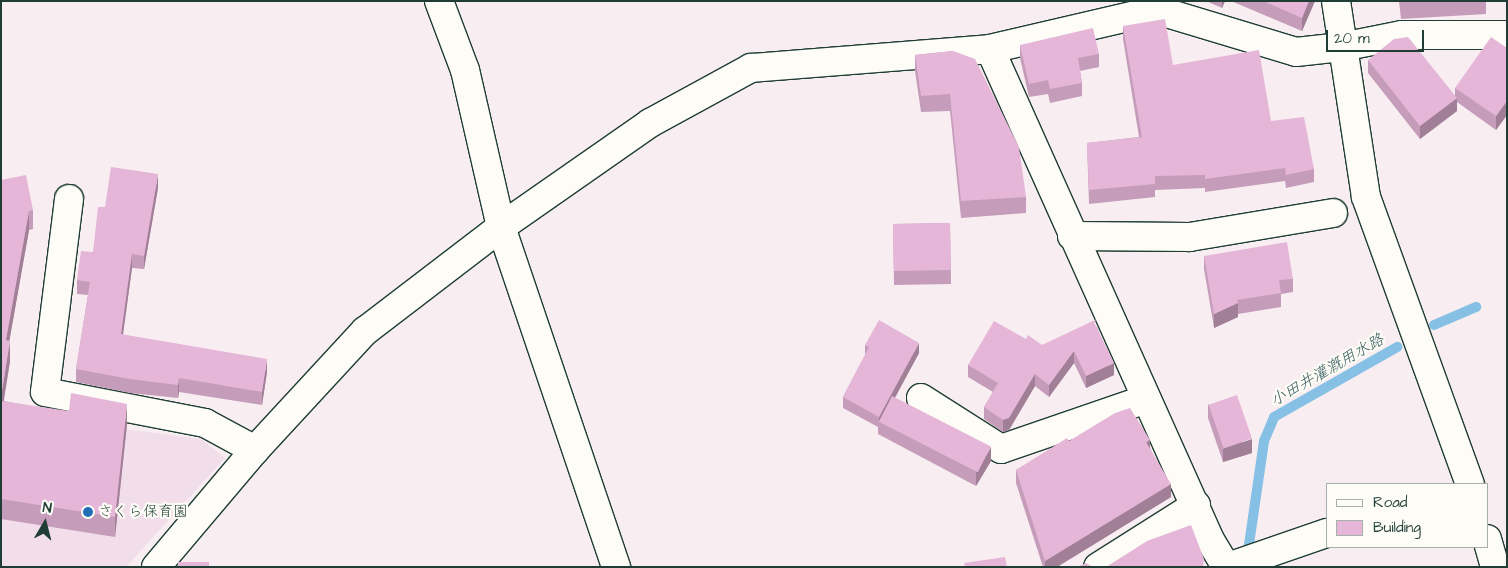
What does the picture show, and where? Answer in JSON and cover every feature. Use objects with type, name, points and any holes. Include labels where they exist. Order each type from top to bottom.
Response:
[{"type":"street","points":[[439,1],[465,70],[501,227],[616,567]]},
{"type":"street","points":[[1336,1],[1366,197],[1468,483]]},
{"type":"street","points":[[156,567],[254,450],[365,331],[501,227],[650,122],[751,68],[990,49],[1156,4],[1296,52],[1342,47],[1402,35],[1484,38],[1507,35]]},
{"type":"street","points":[[990,49],[1072,236],[1196,505],[1210,540],[1237,564],[1326,532]]},
{"type":"street","points":[[69,199],[45,392],[205,423],[254,450]]},
{"type":"street","points":[[1072,236],[1190,237],[1334,213]]},
{"type":"street","points":[[920,398],[1001,449],[1146,399]]},
{"type":"street","points":[[1098,567],[1196,505]]},
{"type":"street","points":[[1488,542],[1495,567]]},
{"type":"shaded area","name":"さくら保育園","points":[[1,413],[201,439],[225,458],[126,567],[1,567]]},
{"type":"building","points":[[1263,1],[1309,1],[1302,18]]},
{"type":"building","points":[[1165,19],[1173,65],[1259,50],[1271,121],[1304,117],[1314,169],[1286,175],[1285,168],[1205,179],[1205,175],[1155,176],[1155,184],[1089,190],[1087,143],[1142,137],[1123,26]]},
{"type":"building","points":[[1093,28],[1099,54],[1078,58],[1082,83],[1050,89],[1048,80],[1029,84],[1020,45]]},
{"type":"building","points":[[1408,37],[1457,98],[1420,126],[1368,60],[1394,39]]},
{"type":"building","points":[[1491,37],[1507,48],[1507,101],[1496,116],[1455,88]]},
{"type":"building","points":[[953,51],[975,59],[1019,147],[1026,197],[961,201],[950,94],[921,96],[915,55]]},
{"type":"building","points":[[111,167],[158,174],[144,256],[132,254],[121,334],[267,359],[262,392],[179,378],[178,385],[130,379],[76,369],[90,282],[77,280],[81,251],[93,252],[98,207],[105,207]]},
{"type":"building","points":[[26,175],[33,210],[29,211],[6,340],[10,341],[1,397],[1,180]]},
{"type":"building","points":[[950,223],[951,270],[894,271],[893,224]]},
{"type":"building","points":[[1287,242],[1293,279],[1279,280],[1281,293],[1237,300],[1238,303],[1214,314],[1204,256]]},
{"type":"building","points":[[1097,319],[1094,322],[1114,363],[1086,376],[1074,351],[1049,385],[1035,374],[1009,418],[1003,420],[984,407],[998,383],[968,365],[994,321],[1026,339],[1028,335],[1042,345]]},
{"type":"building","points":[[879,320],[919,343],[879,417],[843,397],[869,347],[865,345]]},
{"type":"building","points":[[71,393],[127,404],[115,517],[1,499],[1,401],[69,411]]},
{"type":"building","points":[[1237,395],[1252,438],[1224,448],[1209,405]]},
{"type":"building","points":[[892,396],[991,446],[978,472],[879,422]]},
{"type":"building","points":[[1130,408],[1150,440],[1146,442],[1171,484],[1045,561],[1016,470],[1067,438],[1069,441],[1115,413]]},
{"type":"building","points":[[1191,525],[1204,559],[1203,567],[1106,567],[1147,541]]},
{"type":"building","points":[[1005,557],[1007,567],[965,567],[964,563]]},
{"type":"building","points":[[178,562],[209,562],[209,567],[178,567]]},
{"type":"building","points":[[1086,563],[1093,567],[1077,567]]},
{"type":"waterway","name":"小田井灌漑用水路","points":[[1434,325],[1476,307]]},
{"type":"waterway","name":"小田井灌漑用水路","points":[[1247,558],[1264,441],[1274,417],[1397,347]]},
{"type":"place","name":"さくら保育園","points":[[88,512]]}]
